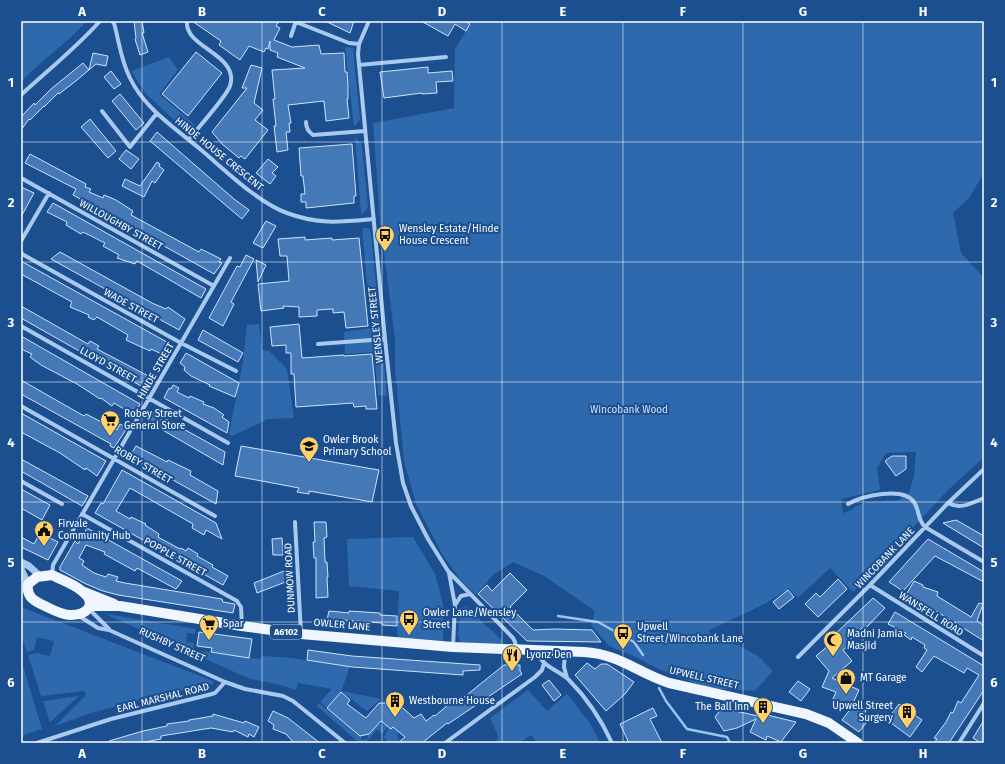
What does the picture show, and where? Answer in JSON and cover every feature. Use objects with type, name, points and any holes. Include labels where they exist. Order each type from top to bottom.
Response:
[{"type":"main road","points":[[34,601],[30,597],[25,587],[33,579],[52,570]]},
{"type":"main road","name":"OWLER LANE","points":[[52,570],[82,591],[120,606]]},
{"type":"main road","points":[[21,598],[34,601],[62,614],[77,614],[90,607],[89,598],[82,591]]},
{"type":"main road","name":"OWLER LANE","points":[[90,607],[120,606],[301,634],[453,647],[517,650]]},
{"type":"main road","name":"UPWELL STREET","points":[[517,650],[602,654],[612,657],[669,684],[806,714],[829,723],[858,743]]},
{"type":"street","points":[[21,95],[82,41],[100,21]]},
{"type":"street","name":"HINDE HOUSE CRESCENT","points":[[112,21],[117,32],[123,62],[130,79],[140,96],[157,113],[264,201],[286,213],[308,219],[332,222],[374,219]]},
{"type":"street","points":[[188,21],[188,31],[193,37],[225,63],[231,78],[230,87],[189,139]]},
{"type":"street","name":"WENSLEY STREET","points":[[369,21],[359,44],[359,65],[385,339],[396,438],[404,483],[411,506],[428,539],[448,571],[499,623],[515,642],[517,650]]},
{"type":"street","points":[[291,36],[296,22],[349,44],[359,44]]},
{"type":"street","points":[[359,65],[446,57]]},
{"type":"street","points":[[102,112],[130,147],[157,113]]},
{"type":"street","points":[[306,122],[308,131],[313,135],[365,131]]},
{"type":"street","name":"WILLOUGHBY STREET","points":[[21,178],[214,286]]},
{"type":"street","points":[[21,241],[49,193]]},
{"type":"street","name":"WADE STREET","points":[[21,252],[22,254],[181,343],[236,371]]},
{"type":"street","name":"HINDE STREET","points":[[52,570],[82,514],[230,258]]},
{"type":"street","name":"LLOYD STREET","points":[[21,326],[228,443]]},
{"type":"street","points":[[318,344],[385,339]]},
{"type":"street","name":"ROBEY STREET","points":[[21,406],[215,516]]},
{"type":"street","name":"WINCOBANK LANE","points":[[798,657],[870,585],[948,503],[984,469]]},
{"type":"street","points":[[21,481],[62,504]]},
{"type":"street","points":[[848,504],[857,499],[872,495],[904,495],[911,498],[916,504],[920,522],[984,562]]},
{"type":"street","points":[[948,503],[960,507],[984,498]]},
{"type":"street","name":"POPPLE STREET","points":[[82,514],[237,601],[241,607],[242,626]]},
{"type":"street","name":"DUNMOW ROAD","points":[[295,522],[301,634]]},
{"type":"street","points":[[21,562],[29,566],[40,576]]},
{"type":"street","points":[[21,569],[25,587]]},
{"type":"street","name":"WENSLEY STREET","points":[[448,571],[455,605],[453,647]]},
{"type":"street","name":"WANSFELL ROAD","points":[[870,585],[984,656]]},
{"type":"street","points":[[455,605],[461,596],[470,594]]},
{"type":"street","name":"RUSHBY STREET","points":[[90,607],[109,630]]},
{"type":"street","name":"RUSHBY STREET","points":[[77,614],[98,628],[109,630],[225,682]]},
{"type":"street","points":[[538,651],[540,659],[567,678],[598,716],[612,743]]},
{"type":"street","points":[[565,652],[564,667],[567,678]]},
{"type":"street","points":[[445,743],[535,677],[542,670],[544,663]]},
{"type":"street","points":[[225,682],[245,689],[283,696],[293,701],[345,743]]},
{"type":"street","name":"EARL MARSHAL ROAD","points":[[36,743],[111,719],[208,696],[215,693],[225,682]]},
{"type":"street","points":[[959,743],[984,703]]},
{"type":"green space","points":[[21,21],[87,21],[21,82]]},
{"type":"green space","name":"Wincobank Wood","points":[[472,21],[984,21],[984,173],[969,198],[953,213],[961,253],[984,278],[984,457],[946,492],[853,592],[830,568],[798,598],[789,589],[766,603],[708,631],[725,643],[738,645],[758,656],[773,671],[755,691],[706,688],[659,669],[609,646],[591,625],[595,611],[544,576],[513,562],[493,575],[476,595],[460,579],[442,554],[416,504],[404,461],[395,368],[395,339],[380,221],[373,123],[454,108],[455,49]],"holes":[[[916,452],[914,476],[909,493],[899,500],[866,502],[843,513],[841,499],[880,490],[877,468],[886,453]]]},
{"type":"green space","points":[[345,47],[353,48],[360,120],[354,127]]},
{"type":"green space","points":[[169,57],[178,70],[159,94],[195,125],[191,129],[183,128],[146,94],[131,71]]},
{"type":"green space","points":[[355,137],[361,143],[362,147],[368,207],[361,215]]},
{"type":"green space","points":[[362,228],[369,228],[371,233],[387,396],[378,395],[374,352],[345,354],[344,332],[371,328]]},
{"type":"green space","points":[[259,324],[262,350],[269,351],[287,369],[294,418],[268,419],[232,436],[229,434],[243,362],[247,325]]},
{"type":"green space","points":[[413,537],[435,574],[443,604],[443,641],[397,639],[399,591],[349,586],[347,539]]},
{"type":"green space","points":[[21,607],[213,681],[214,684],[143,699],[91,713],[55,726],[86,695],[84,691],[41,696],[28,655],[36,653],[50,656],[54,641],[37,637],[34,650],[27,652],[21,636]]},
{"type":"green space","points":[[466,607],[503,641],[501,645],[460,642],[458,635],[460,608]]},
{"type":"green space","points":[[107,614],[196,629],[195,634],[187,633],[186,642],[194,643],[193,650],[260,659],[263,656],[291,658],[350,666],[341,692],[362,739],[367,739],[368,734],[378,724],[387,724],[388,726],[382,734],[377,729],[366,743],[359,743],[317,706],[319,703],[326,709],[327,708],[320,702],[332,689],[298,683],[296,690],[277,684],[250,679]]},
{"type":"green space","points":[[21,660],[42,729],[21,736]]},
{"type":"green space","points":[[528,690],[547,711],[567,694],[590,723],[600,743],[537,743],[531,735],[519,743],[497,742],[498,736],[490,718]]},
{"type":"green space","points":[[342,691],[381,699],[367,711]]},
{"type":"green space","points":[[79,696],[50,722],[43,701]]},
{"type":"green space","points":[[389,727],[393,727],[399,732],[397,736],[400,742],[389,743],[384,737]]},
{"type":"building","points":[[134,21],[142,21],[144,33],[142,33],[148,52],[140,55],[135,39]]},
{"type":"building","points":[[192,21],[279,21],[276,26],[280,28],[274,40],[292,47],[319,45],[321,54],[344,53],[345,72],[347,72],[348,84],[347,99],[349,118],[326,121],[324,101],[288,105],[291,123],[289,123],[290,132],[286,132],[288,150],[277,152],[274,126],[276,126],[272,70],[305,68],[277,57],[278,53],[270,50],[270,41],[268,49],[266,48],[264,52],[249,46],[240,60],[219,45],[221,41]]},
{"type":"building","points":[[325,21],[354,21],[350,33]]},
{"type":"building","points":[[421,21],[465,21],[470,24],[466,31],[455,24],[448,36]]},
{"type":"building","points":[[196,52],[222,73],[188,116],[162,94]]},
{"type":"building","points":[[93,53],[108,56],[106,66],[96,64],[89,70]]},
{"type":"building","points":[[83,63],[89,70],[59,94],[58,93],[30,120],[29,119],[21,130],[21,117],[34,103],[35,105],[51,89]]},
{"type":"building","points":[[251,65],[262,68],[254,103],[263,110],[255,120],[268,130],[245,159],[241,156],[239,158],[222,144],[212,132],[247,88],[242,88]]},
{"type":"building","points":[[428,67],[428,73],[452,71],[453,81],[436,82],[437,93],[422,93],[384,98],[380,72]]},
{"type":"building","points":[[111,71],[121,84],[114,89],[104,77]]},
{"type":"building","points":[[120,94],[144,123],[136,130],[112,101]]},
{"type":"building","points":[[90,119],[116,151],[108,158],[81,127]]},
{"type":"building","points":[[157,132],[234,199],[249,210],[242,219],[150,141]]},
{"type":"building","points":[[352,144],[356,196],[354,196],[354,203],[306,208],[306,202],[301,202],[301,194],[305,194],[303,176],[301,176],[299,148]]},
{"type":"building","points":[[126,150],[139,159],[131,169],[119,159]]},
{"type":"building","points":[[30,154],[86,184],[85,187],[91,189],[89,192],[103,198],[104,195],[116,200],[133,211],[131,215],[199,252],[201,249],[221,259],[219,262],[222,263],[214,274],[73,195],[76,189],[25,163]]},
{"type":"building","points":[[268,159],[278,167],[272,173],[276,176],[270,184],[256,173]]},
{"type":"building","points":[[157,162],[164,170],[155,183],[152,181],[144,197],[122,186],[125,179],[140,186]]},
{"type":"building","points":[[21,187],[34,193],[21,217]]},
{"type":"building","points":[[53,203],[206,289],[201,298],[137,261],[135,264],[117,258],[119,255],[103,246],[105,243],[83,232],[81,234],[66,225],[67,222],[47,212]]},
{"type":"building","points":[[266,221],[276,226],[263,248],[253,243]]},
{"type":"building","points":[[305,237],[305,240],[359,238],[368,326],[346,328],[344,312],[333,313],[333,309],[317,310],[317,316],[299,317],[299,307],[283,306],[284,308],[261,311],[258,284],[289,281],[287,256],[280,256],[278,239]]},
{"type":"building","points":[[60,252],[152,303],[166,309],[168,307],[185,319],[179,330],[51,259]]},
{"type":"building","points":[[246,255],[254,259],[231,302],[234,304],[223,326],[209,318],[237,266],[240,267]]},
{"type":"building","points":[[256,260],[266,265],[258,282]]},
{"type":"building","points":[[21,261],[174,346],[168,357],[126,340],[128,335],[97,317],[94,320],[88,317],[89,315],[70,307],[72,302],[21,274]]},
{"type":"building","points":[[21,306],[88,344],[90,341],[99,346],[97,349],[154,379],[148,390],[21,318]]},
{"type":"building","points":[[299,324],[302,358],[372,354],[377,409],[366,409],[366,406],[354,407],[353,403],[296,407],[294,374],[291,374],[291,353],[286,353],[286,345],[272,346],[270,327]]},
{"type":"building","points":[[203,330],[243,353],[238,362],[198,340]]},
{"type":"building","points":[[21,336],[140,404],[134,415],[114,403],[112,406],[77,384],[41,365],[30,357],[32,354],[21,349]]},
{"type":"building","points":[[186,353],[239,383],[235,397],[209,386],[210,385],[191,376],[184,370],[185,367],[180,363]]},
{"type":"building","points":[[21,380],[84,416],[86,414],[117,430],[120,424],[127,428],[114,448],[110,446],[111,444],[21,394]]},
{"type":"building","points":[[173,385],[179,388],[177,392],[189,398],[190,396],[204,402],[203,404],[214,408],[224,415],[222,417],[229,422],[227,433],[164,398],[169,388],[171,389]]},
{"type":"building","points":[[153,412],[225,452],[223,465],[147,421]]},
{"type":"building","points":[[21,413],[106,461],[97,476],[86,468],[85,470],[60,453],[21,432]]},
{"type":"building","points":[[136,446],[167,462],[168,460],[191,471],[190,475],[218,491],[216,504],[130,456]]},
{"type":"building","points":[[241,446],[379,470],[372,502],[309,491],[309,494],[297,492],[299,488],[235,476]]},
{"type":"building","points":[[892,456],[906,456],[906,469],[896,476],[885,461]]},
{"type":"building","points":[[21,459],[88,496],[82,506],[21,471]]},
{"type":"building","points":[[122,470],[216,523],[222,539],[206,530],[204,535],[192,528],[193,524],[130,488],[116,511],[130,519],[131,517],[146,524],[145,525],[159,534],[158,537],[180,549],[181,548],[186,551],[188,548],[198,554],[197,556],[213,565],[212,567],[228,576],[223,585],[95,513],[101,503],[103,504]]},
{"type":"building","points":[[21,489],[50,505],[42,520],[21,508]]},
{"type":"building","points":[[956,520],[984,536],[984,548],[943,523]]},
{"type":"building","points":[[314,522],[326,522],[327,537],[324,538],[325,562],[327,562],[328,597],[316,598],[316,558],[314,558],[313,542],[315,542]]},
{"type":"building","points":[[87,528],[182,581],[176,589],[137,568],[135,571],[104,554],[105,552],[86,545],[79,558],[84,561],[82,565],[94,573],[106,577],[108,574],[118,577],[116,581],[125,583],[222,599],[223,602],[235,604],[233,613],[118,595],[86,584],[60,570],[60,567],[75,541],[78,544]]},
{"type":"building","name":"Firvale Community Hub","points":[[40,533],[58,542],[48,560],[21,547],[21,537],[34,544]]},
{"type":"building","points":[[282,538],[283,555],[273,555],[272,539]]},
{"type":"building","points":[[928,539],[984,572],[984,582],[935,556],[903,591],[889,582]]},
{"type":"building","points":[[284,571],[288,581],[257,593],[254,583]]},
{"type":"building","points":[[510,573],[527,590],[510,607],[533,630],[592,630],[601,642],[527,641],[478,594],[487,585],[492,591]]},
{"type":"building","points":[[838,579],[847,589],[818,617],[805,604],[816,593],[820,597]]},
{"type":"building","points":[[914,581],[923,585],[923,587],[938,592],[937,596],[971,617],[979,603],[983,604],[977,621],[984,626],[984,641],[907,593]]},
{"type":"building","points":[[788,590],[794,597],[779,609],[773,602]]},
{"type":"building","points":[[873,598],[885,608],[865,629],[863,627],[849,641],[852,643],[843,650],[852,661],[832,678],[859,690],[854,701],[866,710],[865,713],[861,711],[860,713],[869,719],[859,732],[842,720],[852,707],[833,699],[836,692],[822,687],[829,671],[816,656],[835,640],[832,637]]},
{"type":"building","points":[[329,611],[349,613],[349,611],[380,613],[380,615],[397,616],[397,626],[382,625],[382,623],[327,620]]},
{"type":"building","points":[[895,612],[984,666],[984,690],[949,743],[934,743],[937,739],[934,738],[946,722],[951,712],[953,713],[958,701],[961,703],[979,675],[967,668],[964,673],[934,656],[922,672],[916,667],[927,650],[924,648],[925,645],[912,637],[911,640],[904,635],[906,633],[888,624]]},
{"type":"building","points":[[199,632],[252,639],[249,658],[211,652],[212,648],[197,646]]},
{"type":"building","points":[[308,650],[352,656],[480,665],[480,670],[463,671],[463,675],[352,667],[307,660]]},
{"type":"building","points":[[587,663],[595,669],[601,664],[607,664],[634,682],[625,694],[606,711],[575,675]]},
{"type":"building","name":"Westbourne House","points":[[504,665],[520,665],[520,671],[522,674],[448,724],[447,723],[422,743],[398,743],[405,737],[393,727],[391,729],[381,721],[369,734],[360,736],[327,708],[341,692],[350,700],[347,704],[366,718],[379,703],[390,703],[395,708],[403,708],[414,718],[421,714],[426,721],[434,715],[435,716],[449,704],[450,706],[461,696],[463,698]]},
{"type":"building","points":[[549,680],[561,695],[554,701],[542,685]]},
{"type":"building","points":[[798,681],[810,689],[801,701],[789,692]]},
{"type":"building","name":"Upwell Street Surgery","points":[[899,704],[922,720],[910,737],[887,720]]},
{"type":"building","points":[[653,708],[657,716],[650,719],[662,743],[629,743],[620,724]]},
{"type":"building","points":[[722,708],[758,716],[759,713],[796,722],[781,742],[767,736],[766,740],[750,732],[756,719],[737,728],[724,731],[715,717]]},
{"type":"building","points":[[273,711],[288,718],[320,743],[294,743],[286,734],[273,729],[274,725],[268,721]]},
{"type":"building","points":[[213,714],[244,723],[245,721],[259,727],[254,737],[249,734],[248,737],[234,730],[233,732],[211,728],[161,736],[161,739],[139,743],[110,743],[109,741],[167,726],[167,724],[213,716]]},
{"type":"building","points":[[984,720],[984,743],[981,743],[973,738]]},
{"type":"waterway","points":[[558,616],[598,622],[634,642],[643,655]]},
{"type":"waterway","points":[[659,688],[666,701],[687,729],[727,737],[730,743]]},
{"type":"place","name":"Wensley Estate/Hinde House Crescent","points":[[385,252]]},
{"type":"place","name":"Robey Street General Store","points":[[110,437]]},
{"type":"place","name":"Owler Brook Primary School","points":[[309,463]]},
{"type":"place","name":"Firvale Community Hub","points":[[44,547]]},
{"type":"place","name":"Owler Lane/Wensley Street","points":[[409,636]]},
{"type":"place","name":"Spar","points":[[209,641]]},
{"type":"place","name":"Upwell Street/Wincobank Lane","points":[[623,650]]},
{"type":"place","name":"Madni Jamia Masjid","points":[[833,657]]},
{"type":"place","name":"Lyonz Den","points":[[512,672]]},
{"type":"place","name":"MT Garage","points":[[846,695]]},
{"type":"place","name":"Westbourne House","points":[[395,718]]},
{"type":"place","name":"The Ball Inn","points":[[763,724]]},
{"type":"place","name":"Upwell Street Surgery","points":[[907,729]]}]
